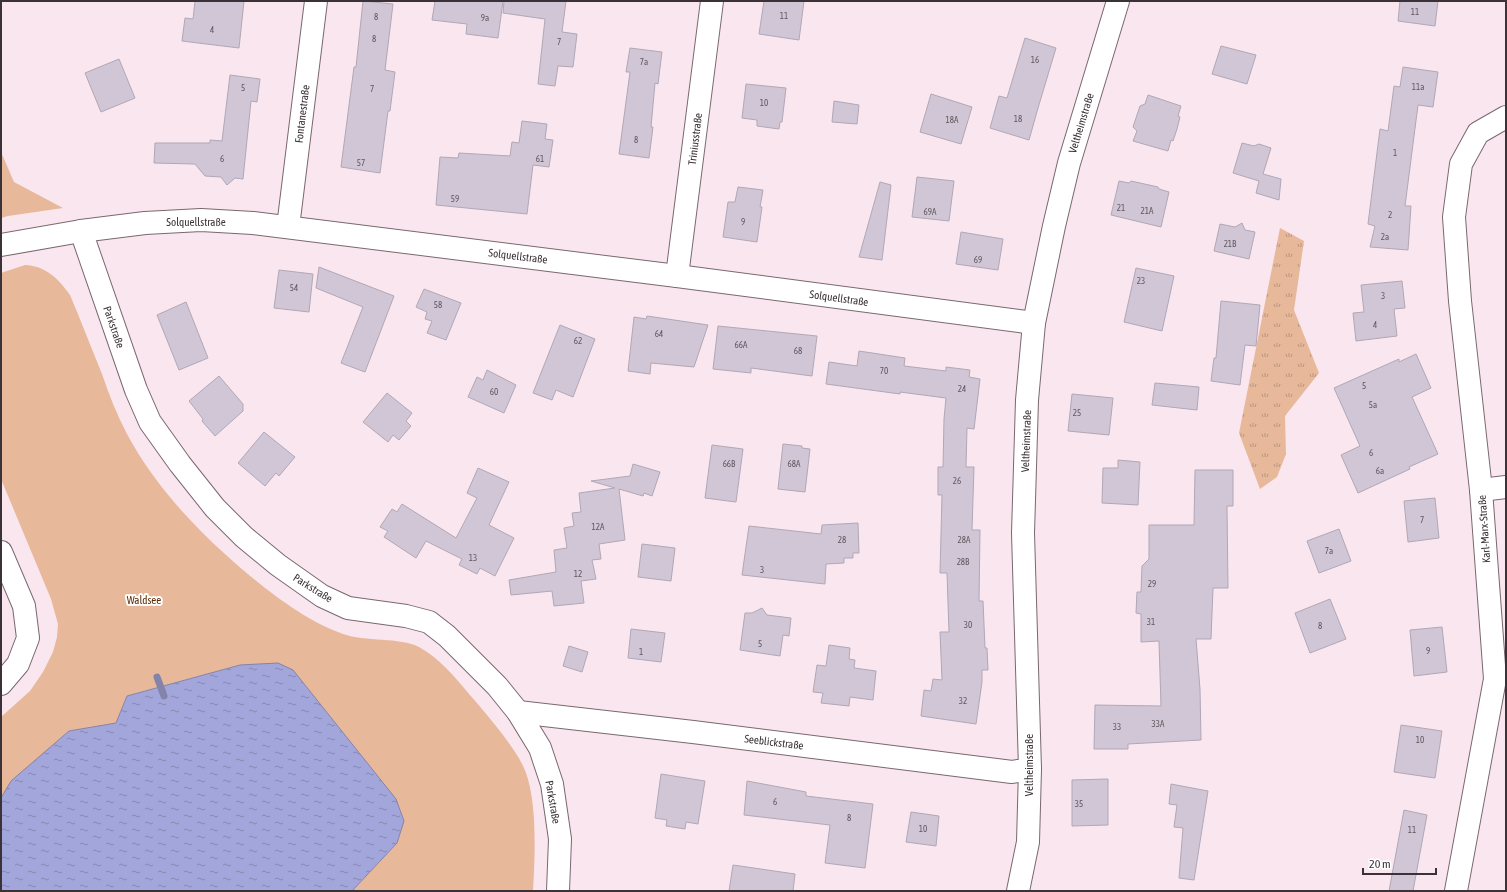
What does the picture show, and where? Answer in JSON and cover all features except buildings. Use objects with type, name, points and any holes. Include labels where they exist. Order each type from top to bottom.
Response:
[{"type":"street","name":"Fontanestraße","points":[[288,227],[316,1]]},
{"type":"street","name":"Triniusstraße","points":[[677,276],[712,1]]},
{"type":"street","name":"Veltheimstraße","points":[[1018,891],[1028,842],[1030,769],[1023,533],[1027,400],[1034,323],[1069,163],[1118,1]]},
{"type":"street","name":"Karl-Marx-Straße","points":[[1456,891],[1495,679],[1481,490],[1460,300],[1454,217],[1461,164],[1478,133],[1506,117]]},
{"type":"street","name":"Solquellstraße","points":[[1,245],[81,231],[145,223],[201,220],[288,227],[1034,323]]},
{"type":"street","name":"Parkstraße","points":[[81,231],[136,390],[150,422],[180,464],[215,508],[244,537],[278,565],[322,596],[348,608],[406,616],[429,622],[447,636],[497,686],[518,712],[540,748],[552,784],[560,839],[558,891]]},
{"type":"street","points":[[1481,490],[1506,487]]},
{"type":"street","points":[[1,552],[24,606],[28,638],[18,664],[1,684]]},
{"type":"street","name":"Seeblickstraße","points":[[518,712],[701,733],[1012,772],[1030,769]]},
{"type":"green space","points":[[1,152],[14,182],[63,208],[1,218]]},
{"type":"green space","points":[[1280,228],[1304,241],[1294,310],[1319,373],[1285,416],[1286,454],[1277,477],[1260,489],[1239,433]]},
{"type":"green space","name":"Waldsee","points":[[25,265],[39,268],[51,274],[70,295],[110,397],[127,434],[147,467],[159,483],[184,513],[211,541],[251,577],[281,600],[327,628],[343,634],[361,638],[411,644],[426,651],[440,662],[486,714],[516,754],[528,779],[531,793],[534,827],[533,891],[352,891],[397,843],[240,665],[127,696],[116,723],[69,731],[1,798],[1,717],[30,691],[43,672],[53,652],[57,637],[58,624],[51,599],[1,479],[1,273]]},
{"type":"water","points":[[278,663],[293,670],[396,799],[404,821],[397,843],[352,891],[1,891],[1,798],[11,781],[69,731],[116,723],[127,696],[240,665]]},
{"type":"waterway","points":[[157,677],[164,696]]}]
